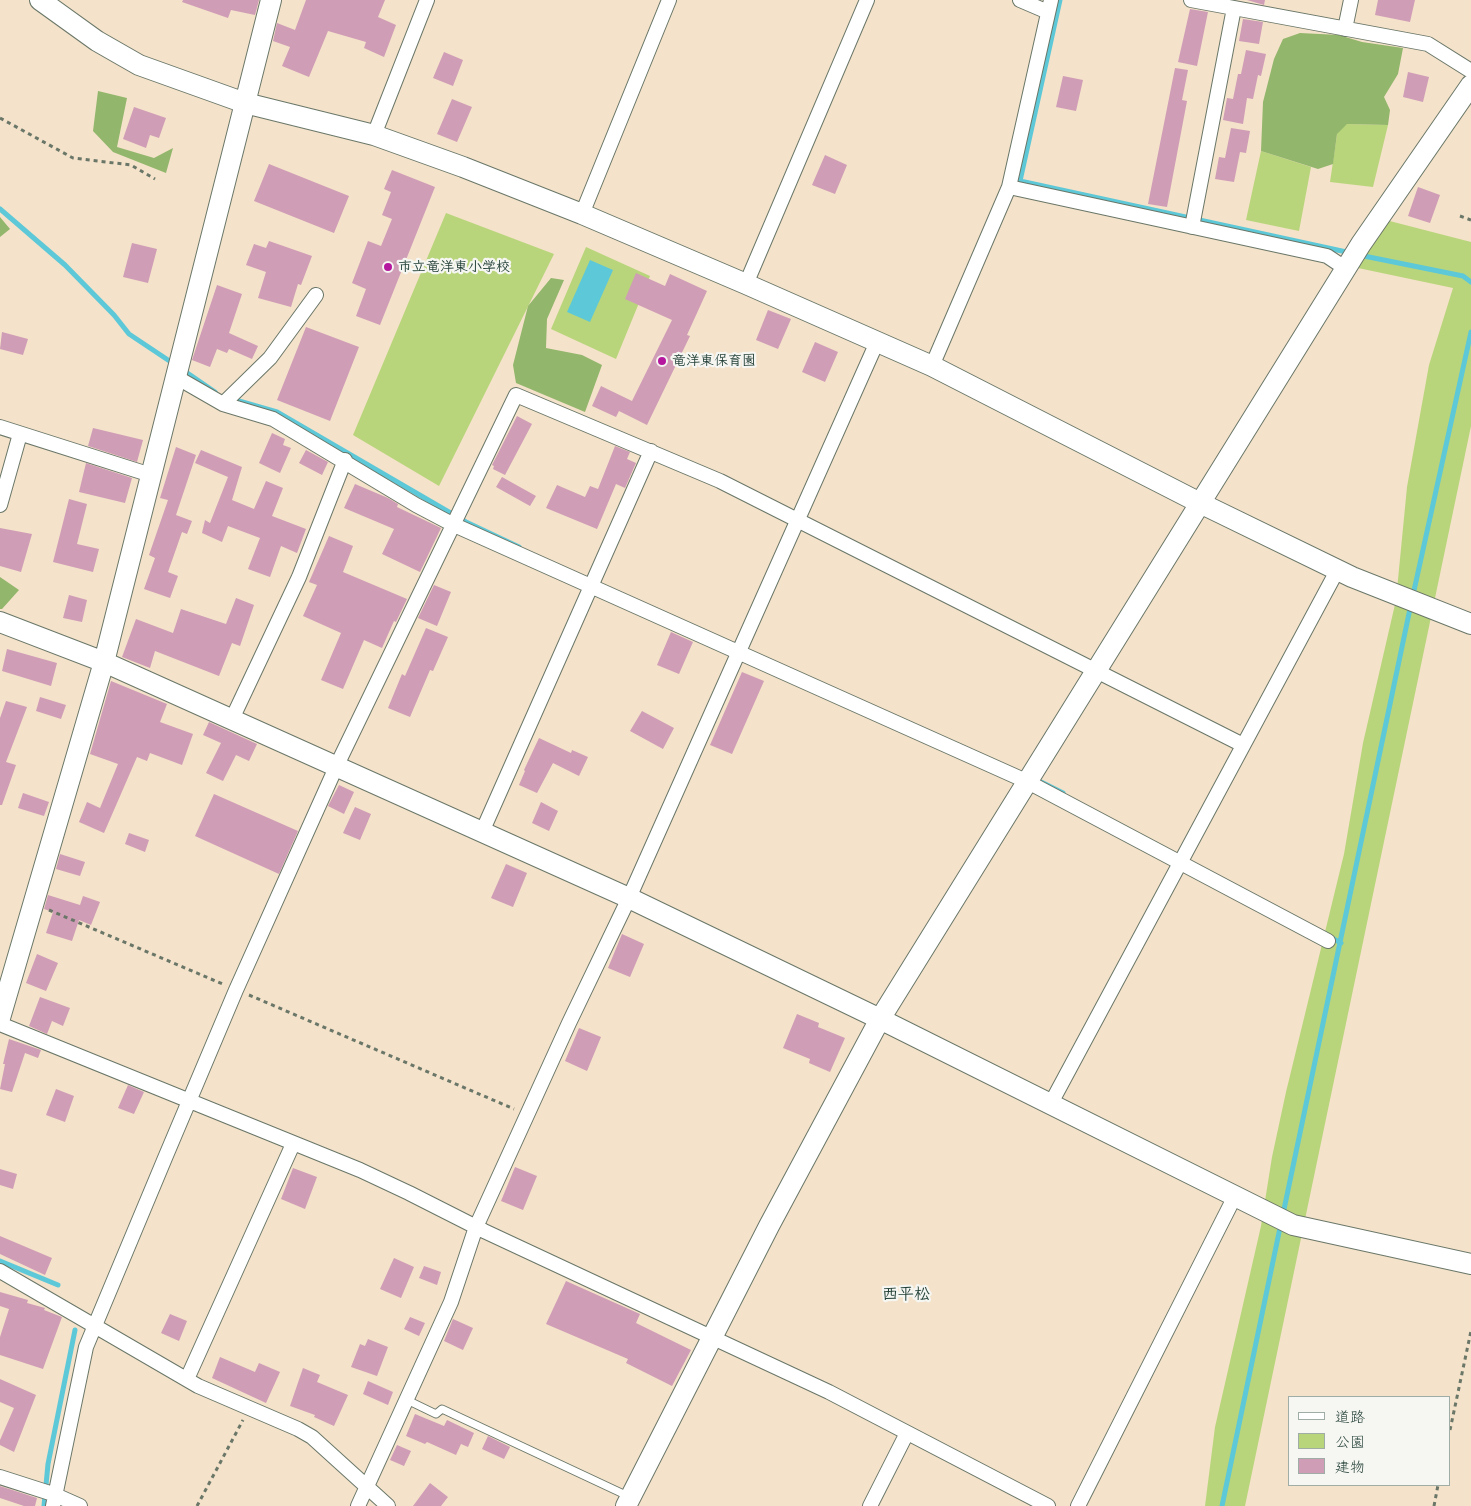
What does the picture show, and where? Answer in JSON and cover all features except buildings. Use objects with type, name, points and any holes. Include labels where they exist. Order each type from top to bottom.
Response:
[{"type":"street","points":[[40,0],[97,40],[139,65],[245,103],[374,135],[463,167],[582,214],[746,284],[932,366],[1200,503],[1338,570],[1425,607],[1471,624]]},
{"type":"street","points":[[0,1018],[32,903],[104,662],[271,0]]},
{"type":"street","points":[[374,135],[427,0]]},
{"type":"street","points":[[582,214],[669,0]]},
{"type":"street","points":[[746,284],[867,0]]},
{"type":"street","points":[[932,366],[1009,187],[1049,6],[1020,0]]},
{"type":"street","points":[[1345,29],[1351,0]]},
{"type":"street","points":[[1201,1],[1428,44],[1471,71]]},
{"type":"street","points":[[1192,227],[1234,8]]},
{"type":"street","points":[[629,1502],[770,1226],[880,1019],[1094,670],[1345,268],[1471,85]]},
{"type":"street","points":[[1009,187],[1327,256],[1345,268]]},
{"type":"street","points":[[223,404],[270,358],[316,295]]},
{"type":"street","points":[[358,1506],[451,1302],[476,1227],[526,1114],[629,898],[877,342]]},
{"type":"street","points":[[176,377],[223,404],[273,419],[345,460],[416,505],[452,524],[1026,781],[1328,941]]},
{"type":"street","points":[[53,1500],[86,1347],[188,1101],[337,766],[516,394],[720,481],[1243,746]]},
{"type":"street","points":[[0,427],[151,475]]},
{"type":"street","points":[[0,505],[20,434]]},
{"type":"street","points":[[482,832],[651,452]]},
{"type":"street","points":[[232,719],[299,577],[345,460]]},
{"type":"street","points":[[1050,1105],[1338,570]]},
{"type":"street","points":[[0,622],[104,662],[629,898],[880,1019],[1234,1198],[1292,1225],[1471,1264]]},
{"type":"street","points":[[0,1024],[368,1174],[476,1227],[829,1392],[1048,1506]]},
{"type":"street","points":[[186,1379],[293,1144]]},
{"type":"street","points":[[1078,1506],[1234,1198]]},
{"type":"street","points":[[0,1271],[198,1386],[298,1429],[312,1438],[388,1506]]},
{"type":"street","points":[[870,1506],[907,1433]]},
{"type":"street","points":[[0,1478],[53,1500],[80,1506]]},
{"type":"lane","points":[[407,1400],[436,1414],[442,1409],[629,1502]]},
{"type":"path","points":[[0,118],[73,158],[130,165],[155,179]]},
{"type":"path","points":[[1460,216],[1471,220]]},
{"type":"path","points":[[32,903],[526,1114]]},
{"type":"path","points":[[1451,1425],[1471,1331]]},
{"type":"path","points":[[197,1506],[250,1408]]},
{"type":"path","points":[[1434,1506],[1438,1486]]},
{"type":"green space","points":[[1300,33],[1339,35],[1362,42],[1403,48],[1398,74],[1384,97],[1390,110],[1388,125],[1347,124],[1337,134],[1333,164],[1318,169],[1261,151],[1263,102],[1274,59],[1283,39]]},
{"type":"green space","points":[[98,91],[127,98],[117,147],[154,158],[173,148],[166,173],[113,152],[93,131]]},
{"type":"green space","points":[[1347,124],[1388,125],[1373,187],[1330,182],[1338,128]]},
{"type":"green space","points":[[1261,151],[1311,167],[1299,231],[1246,220]]},
{"type":"green space","points":[[446,213],[554,254],[439,486],[353,435]]},
{"type":"green space","points":[[0,217],[10,229],[0,237]]},
{"type":"green space","points":[[1378,218],[1471,242],[1471,426],[1245,1506],[1205,1506],[1215,1427],[1261,1226],[1272,1157],[1286,1092],[1344,854],[1363,743],[1396,600],[1407,487],[1429,365],[1453,288],[1339,264]]},
{"type":"green space","points":[[586,247],[650,276],[616,359],[551,329]]},
{"type":"green space","points":[[551,278],[564,280],[547,319],[546,348],[582,355],[602,365],[585,412],[516,383],[513,365],[528,306]]},
{"type":"green space","points":[[0,577],[19,590],[2,609],[0,609]]},
{"type":"water","points":[[590,260],[613,270],[590,322],[567,312]]},
{"type":"waterway","points":[[1060,0],[1020,181],[1351,253]]},
{"type":"waterway","points":[[0,209],[65,265],[114,315],[129,334],[174,364]]},
{"type":"waterway","points":[[1359,255],[1463,276],[1471,282]]},
{"type":"waterway","points":[[1413,595],[1471,332]]},
{"type":"waterway","points":[[183,370],[215,392]]},
{"type":"waterway","points":[[232,399],[277,412],[466,522],[519,547]]},
{"type":"waterway","points":[[1283,1214],[1411,604]]},
{"type":"waterway","points":[[1035,779],[1063,793]]},
{"type":"waterway","points":[[1328,936],[1341,943]]},
{"type":"waterway","points":[[1222,1506],[1281,1223]]},
{"type":"waterway","points":[[0,1261],[58,1285]]},
{"type":"waterway","points":[[44,1506],[48,1464],[75,1330]]},
{"type":"place","name":"市立竜洋東小学校","points":[[388,267]]},
{"type":"place","name":"竜洋東保育園","points":[[662,361]]},
{"type":"district","name":"西平松","points":[[906,1295]]}]
